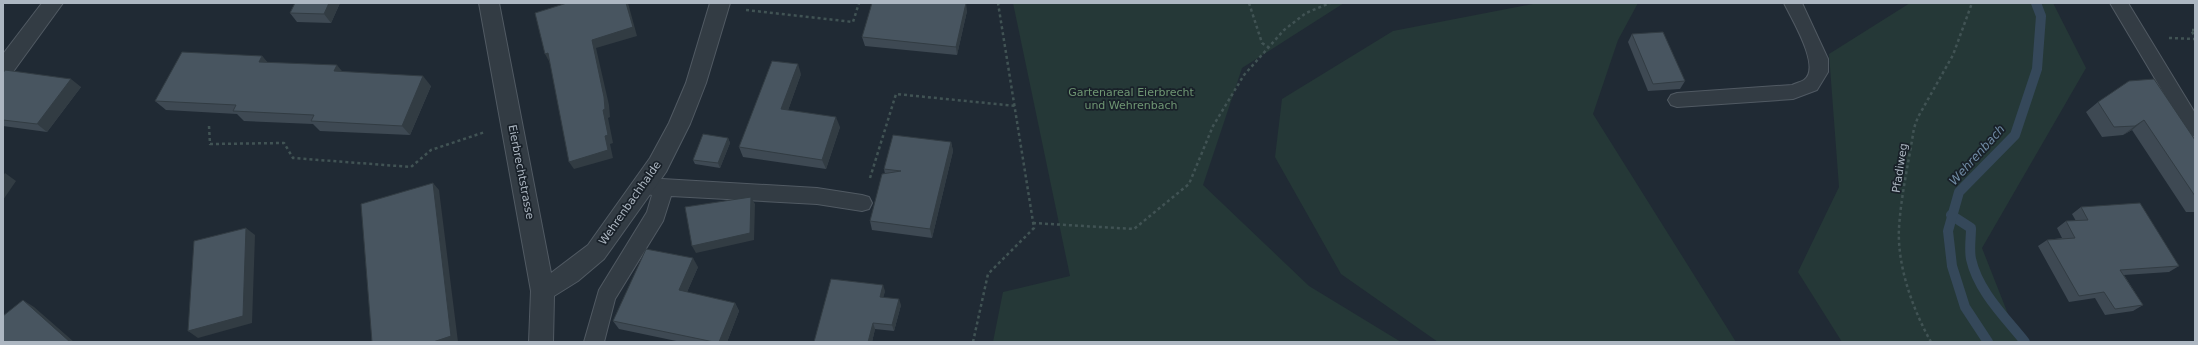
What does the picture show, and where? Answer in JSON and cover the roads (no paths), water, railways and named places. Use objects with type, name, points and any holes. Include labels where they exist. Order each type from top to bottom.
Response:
[{"type":"street","points":[[3,70],[53,3]]},
{"type":"street","name":"Eierbrechtstrasse","points":[[489,3],[543,291],[542,342]]},
{"type":"street","name":"Wehrenbachhalde","points":[[543,291],[570,274],[596,252],[654,187],[658,165],[679,124],[696,83],[720,5]]},
{"type":"lane","points":[[1677,100],[1793,92],[1811,85],[1819,72],[1819,59],[1793,3]]},
{"type":"lane","points":[[2119,3],[2195,129]]},
{"type":"lane","points":[[594,342],[606,296],[656,215],[654,187],[817,196],[862,203]]},
{"type":"waterway","name":"Wehrenbach","points":[[1952,216],[1959,192],[2015,135],[2037,69],[2041,16],[2036,3]]},
{"type":"waterway","points":[[1952,216],[1971,228],[1971,259],[1980,282],[1993,303],[2025,342]]},
{"type":"waterway","name":"Wehrenbach","points":[[1952,216],[1948,231],[1952,266],[1965,307],[1988,342]]},
{"type":"park label","name":"Gartenareal Eierbrecht und Wehrenbach","points":[[1131,98]]}]
